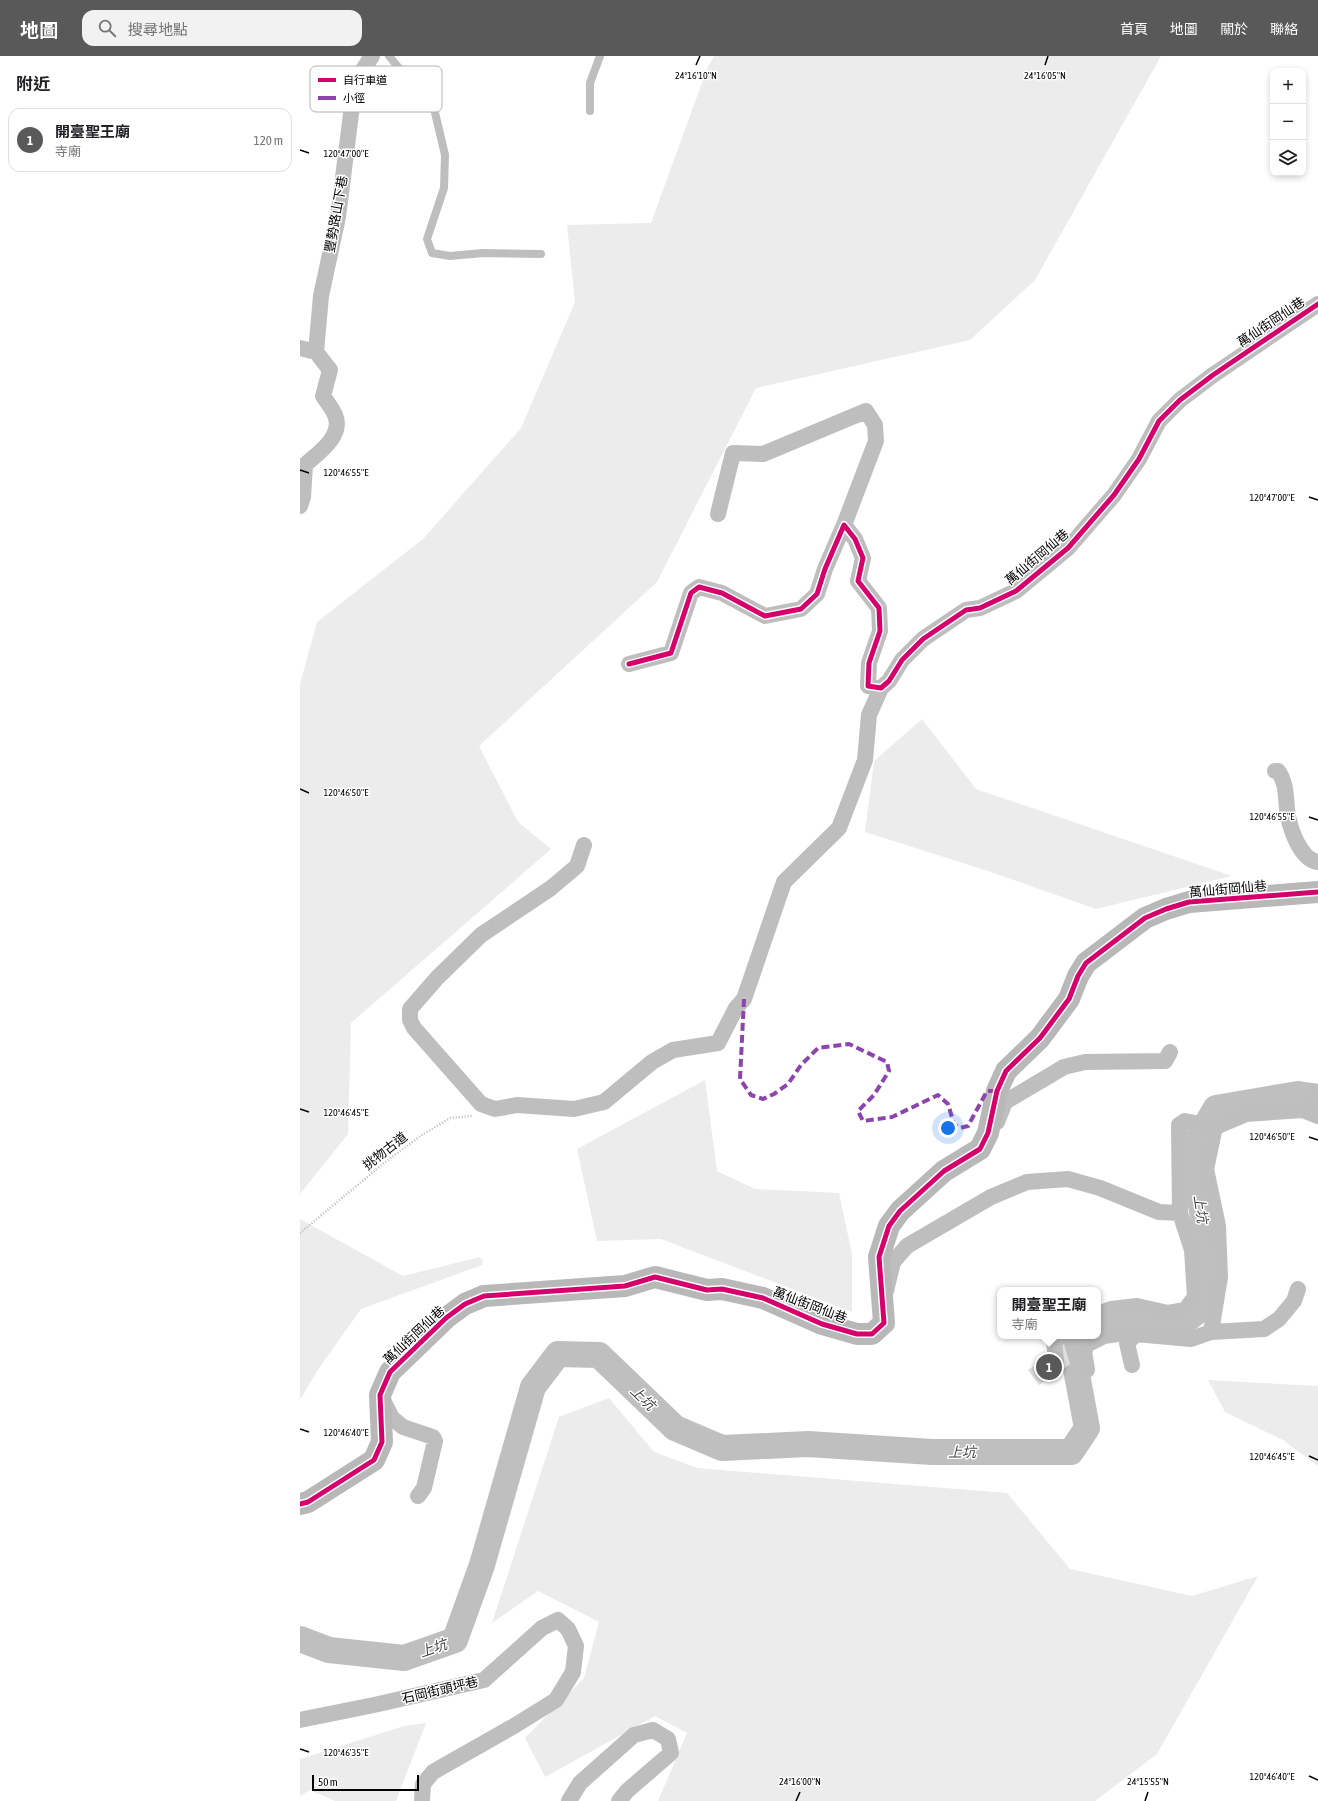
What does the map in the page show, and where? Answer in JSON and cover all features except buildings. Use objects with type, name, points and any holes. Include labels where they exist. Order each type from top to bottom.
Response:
[{"type":"street","name":"豐勢路山下巷","points":[[365,66],[372,56]]},
{"type":"street","name":"豐勢路山下巷","points":[[316,352],[320,296],[338,217],[351,112]]},
{"type":"street","name":"萬仙街岡仙巷","points":[[495,1109],[517,1105],[574,1109],[604,1102],[652,1062],[673,1050],[718,1043],[736,1008],[744,999],[784,882],[839,828],[865,760],[869,715],[881,688],[889,681],[902,660],[923,638],[966,610],[980,608],[1016,591],[1068,548],[1114,495],[1139,459],[1159,421],[1180,400],[1212,375],[1318,304]]},
{"type":"street","points":[[300,348],[316,352],[330,370],[323,396],[336,416],[334,438],[305,465],[303,497],[300,506]]},
{"type":"street","points":[[629,664],[671,653],[691,593],[699,586],[722,593],[765,616],[801,609],[817,594],[825,569],[844,525],[876,441],[875,425],[866,411],[763,454],[733,453],[718,514]]},
{"type":"street","points":[[844,525],[855,539],[863,558],[858,581],[879,608],[880,631],[869,663],[868,686],[881,688]]},
{"type":"street","points":[[1275,771],[1278,771],[1284,780],[1288,816],[1297,843],[1306,856],[1318,862]]},
{"type":"street","points":[[495,1109],[481,1104],[414,1028],[410,1020],[410,1009],[437,978],[481,935],[551,888],[577,866],[584,845]]},
{"type":"street","name":"萬仙街岡仙巷","points":[[300,1504],[321,1494],[374,1460],[382,1442],[380,1395],[390,1372],[446,1318],[465,1304],[484,1296],[625,1286],[655,1277],[707,1290],[722,1289],[763,1298],[822,1324],[857,1334],[872,1334],[884,1323],[879,1257],[889,1226],[900,1211],[944,1171],[980,1149],[988,1133],[996,1091],[1006,1071],[1040,1038],[1069,999],[1078,976],[1086,963],[1145,918],[1166,909],[1189,902],[1318,892]]},
{"type":"street","points":[[988,1133],[994,1129],[1005,1102],[1064,1067],[1085,1062],[1165,1062],[1170,1052]]},
{"type":"street","points":[[1101,1313],[1137,1306],[1168,1313],[1186,1310],[1195,1297],[1192,1250],[1180,1213],[1179,1125],[1185,1121],[1215,1127],[1246,1114],[1303,1110],[1318,1116]]},
{"type":"street","points":[[1211,1332],[1220,1277],[1218,1226],[1206,1169],[1215,1127]]},
{"type":"street","points":[[883,1305],[893,1262],[907,1246],[991,1198],[1027,1182],[1068,1179],[1100,1188],[1159,1212],[1180,1213]]},
{"type":"street","points":[[1101,1338],[1124,1333],[1191,1339],[1211,1332],[1264,1329],[1279,1319],[1294,1302],[1298,1289]]},
{"type":"street","points":[[1132,1365],[1127,1343],[1136,1334]]},
{"type":"street","points":[[1054,1339],[1056,1362]]},
{"type":"street","points":[[1087,1370],[1084,1351],[1088,1344],[1098,1339]]},
{"type":"street","points":[[380,1395],[392,1418],[404,1427],[433,1437],[435,1442],[424,1488],[418,1496]]},
{"type":"street","name":"石岡街頭坪巷","points":[[300,1720],[484,1680],[542,1628],[558,1620],[568,1629],[576,1646],[573,1672],[556,1700],[433,1772],[423,1784],[422,1801]]},
{"type":"street","points":[[569,1801],[580,1783],[634,1734],[653,1730],[668,1739],[671,1753],[627,1791],[619,1801]]},
{"type":"lane","points":[[389,56],[397,66]]},
{"type":"lane","points":[[590,111],[590,83],[600,56]]},
{"type":"lane","points":[[435,112],[445,155],[444,188],[427,239],[432,253],[450,256],[483,253],[541,254]]},
{"type":"lane","points":[[1303,1110],[1318,1092]]},
{"type":"shaded area","points":[[714,56],[1161,56],[1035,280],[970,340],[756,388],[657,582],[479,746],[518,822],[551,849],[351,1023],[348,1134],[300,1194],[300,684],[317,622],[423,539],[521,428],[575,302],[567,225],[651,223],[707,69]]},
{"type":"shaded area","points":[[922,719],[976,789],[1232,876],[1096,909],[988,871],[865,832],[874,761]]},
{"type":"shaded area","points":[[705,1080],[717,1171],[755,1189],[839,1193],[852,1254],[852,1312],[661,1239],[597,1241],[577,1149]]},
{"type":"shaded area","points":[[300,1219],[403,1276],[480,1257],[483,1260],[482,1265],[361,1309],[317,1371],[300,1400]]},
{"type":"shaded area","points":[[1208,1380],[1318,1386],[1318,1466],[1283,1440],[1225,1412]]},
{"type":"shaded area","points":[[609,1398],[654,1452],[697,1468],[1007,1493],[1070,1569],[1192,1596],[1258,1576],[1157,1754],[1095,1801],[658,1801],[687,1733],[655,1716],[545,1777],[525,1738],[584,1678],[599,1622],[538,1591],[492,1623],[559,1417]]},
{"type":"shaded area","points":[[426,1723],[396,1801],[335,1801],[310,1790],[300,1796],[300,1759],[404,1726]]},
{"type":"waterway","name":"上坑","points":[[1101,1322],[1126,1318],[1181,1324],[1207,1304],[1203,1217],[1191,1150],[1216,1108],[1298,1094],[1318,1097]]},
{"type":"waterway","name":"上坑","points":[[300,1639],[329,1650],[404,1658],[455,1640],[482,1565],[533,1387],[558,1354],[599,1355],[675,1428],[722,1448],[808,1444],[932,1452],[1071,1452],[1087,1428],[1075,1364],[1073,1339]]},
{"type":"marked path","points":[[744,999],[740,1079],[751,1095],[763,1099],[774,1094],[788,1084],[801,1065],[818,1048],[849,1044],[887,1062],[889,1071],[874,1095],[858,1111],[863,1121],[892,1117],[938,1095],[948,1104],[954,1124],[960,1128],[968,1126],[987,1091],[997,1091]]},
{"type":"cycle path","points":[[629,664],[671,653],[691,593],[699,587],[722,593],[765,616],[801,609],[817,594],[825,569],[844,525],[855,539],[863,558],[858,581],[879,608],[880,631],[869,663],[868,686],[881,688],[889,681],[902,660],[923,639],[966,610],[980,608],[1016,591],[1068,548],[1114,495],[1139,459],[1159,421],[1180,400],[1213,375],[1318,304]]},
{"type":"cycle path","points":[[300,1504],[308,1502],[374,1460],[382,1442],[380,1395],[390,1372],[446,1318],[465,1304],[484,1296],[625,1286],[655,1277],[707,1290],[722,1289],[763,1298],[822,1324],[857,1334],[872,1334],[884,1323],[879,1257],[889,1226],[900,1211],[944,1171],[980,1149],[988,1133],[997,1091],[1006,1071],[1040,1038],[1069,999],[1078,976],[1086,963],[1145,918],[1166,909],[1189,902],[1318,892]]},
{"type":"place","name":"開臺聖王廟","points":[[1049,1367]]}]
